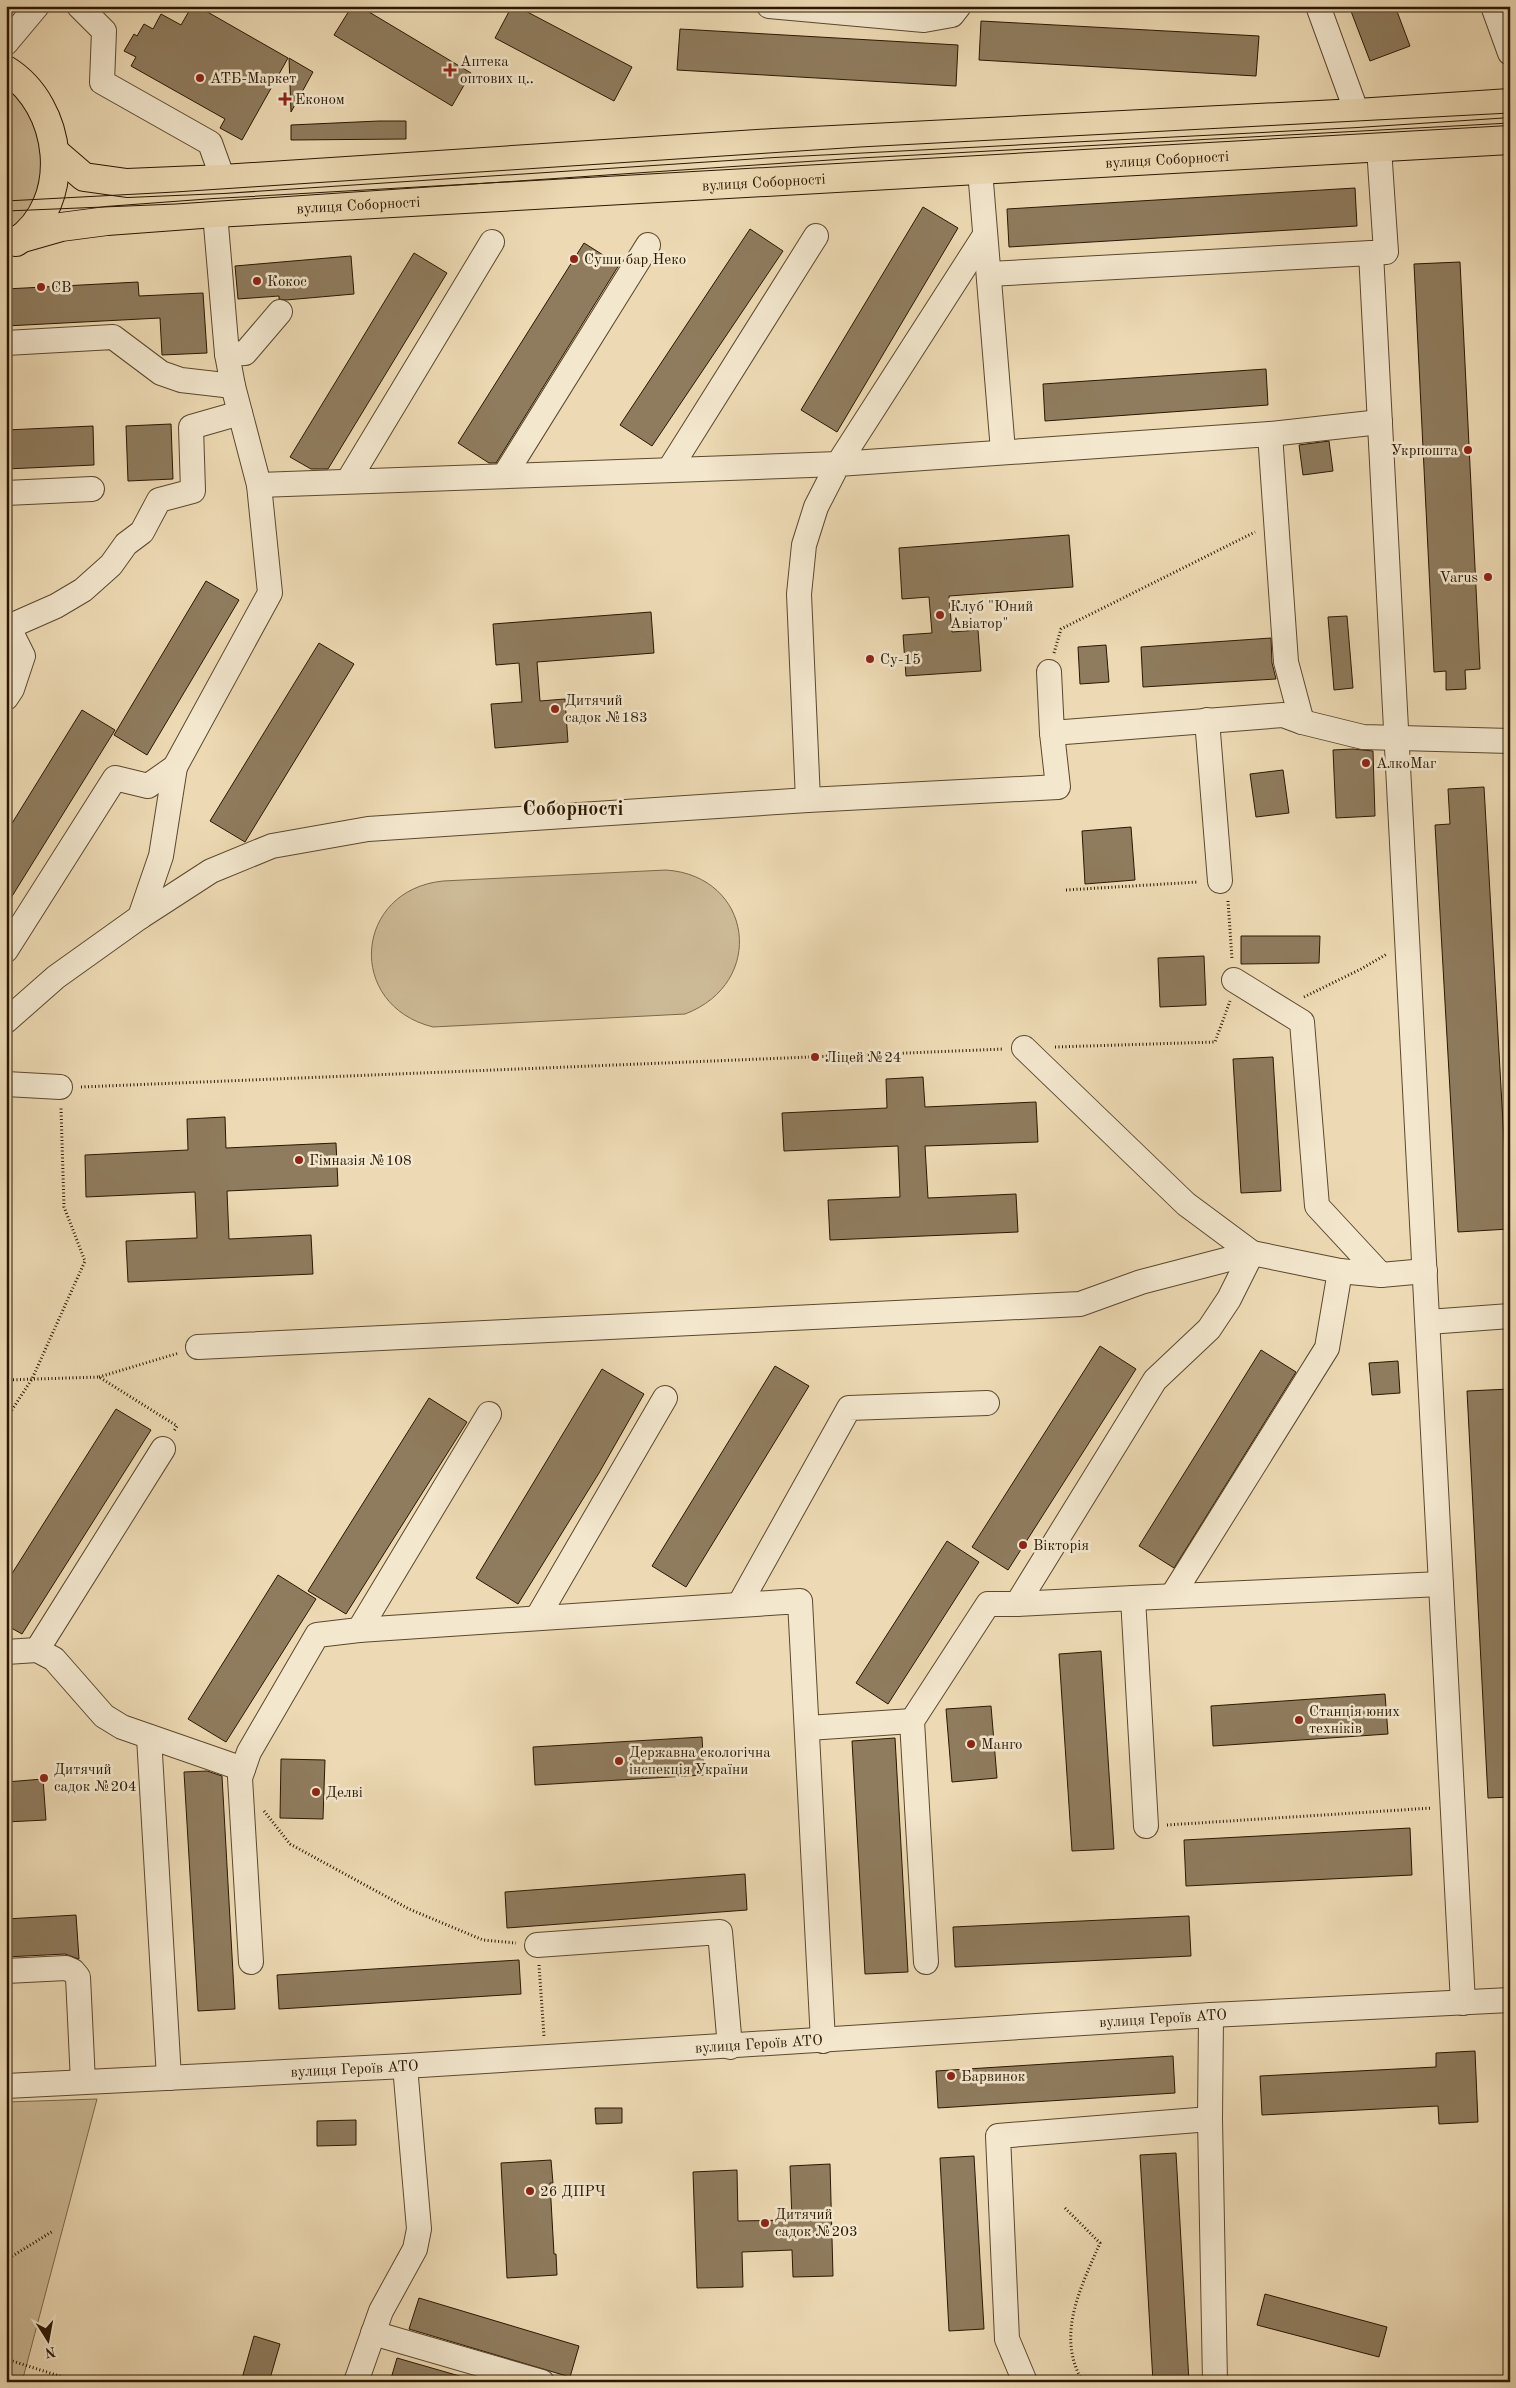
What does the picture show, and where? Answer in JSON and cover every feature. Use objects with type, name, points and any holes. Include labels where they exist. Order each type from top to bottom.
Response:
[{"type":"main road","points":[[6,70],[24,84],[36,98],[46,115],[55,152],[50,192],[42,211],[13,244]]},
{"type":"main road","points":[[55,152],[84,178],[127,183],[223,179],[774,142],[1357,113],[1510,103]]},
{"type":"main road","name":"вулиця Соборності","points":[[13,244],[60,227],[106,221],[215,213],[1510,140]]},
{"type":"street","points":[[6,43],[37,6]]},
{"type":"street","points":[[79,6],[104,31],[102,82],[210,143],[223,179]]},
{"type":"street","points":[[770,6],[924,20],[952,15],[959,6]]},
{"type":"street","points":[[1318,6],[1357,113]]},
{"type":"street","points":[[1493,6],[1510,53]]},
{"type":"street","points":[[989,274],[1386,252],[1379,148]]},
{"type":"street","points":[[980,170],[1003,452]]},
{"type":"street","points":[[140,917],[161,856],[175,767],[270,592],[259,485],[233,386],[227,354],[215,213]]},
{"type":"street","points":[[808,800],[799,594],[804,545],[816,507],[838,464],[986,235]]},
{"type":"street","points":[[669,470],[816,236]]},
{"type":"street","points":[[348,481],[492,242]]},
{"type":"street","points":[[504,476],[648,245]]},
{"type":"street","points":[[1371,253],[1464,2003]]},
{"type":"street","points":[[227,354],[245,353],[280,312]]},
{"type":"street","points":[[6,343],[112,338],[161,373],[181,380],[233,386]]},
{"type":"street","points":[[6,628],[56,606],[83,590],[112,565],[126,544],[142,532],[159,500],[193,491],[191,427],[240,413]]},
{"type":"street","points":[[259,485],[838,464],[1270,434],[1380,422]]},
{"type":"street","points":[[1270,434],[1286,662],[1302,722]]},
{"type":"street","points":[[6,493],[92,489]]},
{"type":"street","points":[[6,628],[9,628],[23,656],[12,689],[6,698]]},
{"type":"street","points":[[6,1021],[56,977],[140,917],[211,871],[272,846],[368,829],[808,800],[1058,787],[1052,733],[1049,672]]},
{"type":"street","points":[[1052,733],[1283,714],[1302,722],[1363,737],[1510,741]]},
{"type":"street","points":[[1207,720],[1220,881]]},
{"type":"street","points":[[6,950],[115,778],[148,786],[175,767]]},
{"type":"street","points":[[1233,987],[1279,1008],[1302,1022],[1317,1206],[1381,1275]]},
{"type":"street","points":[[1024,1048],[1186,1204],[1252,1253],[1340,1271],[1381,1275],[1425,1271]]},
{"type":"street","points":[[6,1084],[60,1088]]},
{"type":"street","points":[[198,1347],[1080,1304],[1141,1282],[1252,1253]]},
{"type":"street","points":[[1016,1604],[1155,1380],[1209,1329],[1229,1299],[1252,1253]]},
{"type":"street","points":[[1172,1596],[1327,1348],[1340,1271]]},
{"type":"street","points":[[1428,1322],[1510,1316]]},
{"type":"street","points":[[537,1618],[665,1398]]},
{"type":"street","points":[[739,1605],[849,1408],[988,1403]]},
{"type":"street","points":[[359,1630],[489,1414]]},
{"type":"street","points":[[37,1650],[163,1449]]},
{"type":"street","points":[[926,1962],[912,1721],[988,1604],[1441,1584]]},
{"type":"street","points":[[1133,1598],[1146,1826]]},
{"type":"street","points":[[251,1962],[240,1778],[249,1752],[317,1635],[359,1630],[800,1601],[823,2041]]},
{"type":"street","points":[[6,1652],[37,1650],[54,1659],[104,1716],[122,1727],[149,1738],[243,1769]]},
{"type":"street","points":[[808,1728],[912,1721]]},
{"type":"street","points":[[149,1738],[169,2078]]},
{"type":"street","points":[[537,1945],[720,1932],[730,2047]]},
{"type":"street","points":[[6,1971],[66,1968],[78,1978],[83,2082]]},
{"type":"street","name":"вулиця Героїв АТО","points":[[6,2086],[546,2058],[1211,2015],[1510,2000]]},
{"type":"street","points":[[1211,2015],[1210,2119],[1215,2382]]},
{"type":"street","points":[[356,2382],[381,2311],[415,2249],[419,2229],[405,2066]]},
{"type":"street","points":[[1025,2382],[1007,2339],[998,2136],[1210,2119]]},
{"type":"street","points":[[373,2334],[542,2382]]},
{"type":"path","points":[[1049,672],[1061,629],[1276,522]]},
{"type":"path","points":[[6,1419],[32,1379],[85,1261],[64,1206],[60,1088],[1024,1048],[1215,1042],[1233,987],[1228,898],[1220,881],[1066,890]]},
{"type":"path","points":[[1279,1008],[1361,970],[1407,942]]},
{"type":"path","points":[[6,1380],[98,1378],[198,1347]]},
{"type":"path","points":[[98,1378],[177,1426],[163,1449]]},
{"type":"path","points":[[261,1807],[290,1844],[409,1909],[483,1940],[537,1945],[546,2058]]},
{"type":"path","points":[[1146,1826],[1453,1807]]},
{"type":"path","points":[[1065,2208],[1100,2243],[1076,2299],[1069,2336],[1079,2375],[1083,2382]]},
{"type":"path","points":[[6,2260],[53,2232]]},
{"type":"path","points":[[6,2359],[78,2382]]},
{"type":"shaded area","points":[[6,84],[28,108],[40,138],[43,154],[39,187],[32,208],[6,235]]},
{"type":"shaded area","points":[[666,870],[695,877],[717,891],[732,910],[739,933],[738,956],[729,979],[711,999],[685,1014],[433,1027],[405,1015],[385,996],[374,974],[372,949],[378,925],[392,905],[413,889],[443,881]]},
{"type":"shaded area","points":[[97,2099],[22,2382],[6,2382],[6,2102]]},
{"type":"building","name":"АТБ-Маркет","points":[[192,6],[197,6],[288,58],[242,140],[220,128],[225,119],[131,66],[136,57],[124,51],[134,34],[137,36],[144,24],[153,29],[161,14],[181,25]]},
{"type":"building","points":[[352,6],[359,6],[471,73],[452,106],[334,35]]},
{"type":"building","points":[[512,6],[516,6],[632,67],[614,101],[495,38]]},
{"type":"building","points":[[1349,6],[1395,6],[1410,46],[1370,61]]},
{"type":"building","points":[[981,21],[1259,36],[1256,76],[979,60]]},
{"type":"building","points":[[680,29],[958,45],[956,86],[677,70]]},
{"type":"building","points":[[289,58],[313,72],[291,112]]},
{"type":"building","points":[[406,121],[406,139],[291,140],[291,125]]},
{"type":"building","points":[[1355,188],[1357,226],[1009,247],[1007,209]]},
{"type":"building","points":[[923,207],[958,228],[837,432],[801,410]]},
{"type":"building","points":[[750,229],[783,251],[652,446],[620,425]]},
{"type":"building","points":[[584,243],[619,265],[496,463],[489,463],[458,443]]},
{"type":"building","points":[[414,253],[447,273],[328,469],[311,469],[290,457]]},
{"type":"building","points":[[351,256],[354,294],[286,300],[279,299],[279,296],[238,299],[235,266]]},
{"type":"building","points":[[1460,262],[1480,669],[1465,670],[1466,689],[1446,690],[1446,671],[1434,672],[1414,264]]},
{"type":"building","points":[[138,282],[139,296],[203,293],[207,353],[162,355],[160,318],[6,326],[6,289]]},
{"type":"building","points":[[1266,369],[1268,405],[1045,421],[1043,384]]},
{"type":"building","points":[[171,424],[173,479],[128,481],[126,426]]},
{"type":"building","points":[[93,426],[94,465],[6,469],[6,430]]},
{"type":"building","points":[[1329,441],[1333,471],[1303,475],[1299,445]]},
{"type":"building","name":"Клуб \"Юний Авіатор\"","points":[[1069,535],[1073,587],[949,596],[952,632],[978,630],[981,671],[906,676],[903,635],[932,633],[929,597],[902,599],[899,548]]},
{"type":"building","points":[[206,581],[239,600],[147,755],[114,735]]},
{"type":"building","points":[[651,612],[654,653],[537,662],[540,701],[565,699],[568,742],[495,748],[491,704],[522,702],[519,663],[496,665],[493,624]]},
{"type":"building","points":[[1347,616],[1353,688],[1334,690],[1328,617]]},
{"type":"building","points":[[1271,638],[1272,663],[1276,679],[1143,687],[1141,647]]},
{"type":"building","points":[[319,643],[354,664],[245,842],[210,821]]},
{"type":"building","points":[[1106,645],[1109,682],[1080,684],[1078,647]]},
{"type":"building","points":[[82,710],[115,730],[6,906],[6,833]]},
{"type":"building","points":[[1333,750],[1373,751],[1375,816],[1336,818]]},
{"type":"building","points":[[1283,770],[1289,813],[1256,817],[1250,774]]},
{"type":"building","points":[[1484,787],[1509,1229],[1458,1232],[1435,825],[1450,824],[1448,789]]},
{"type":"building","points":[[1131,827],[1135,880],[1085,884],[1082,831]]},
{"type":"building","points":[[1241,936],[1320,936],[1319,963],[1241,964]]},
{"type":"building","points":[[1204,956],[1206,1005],[1160,1007],[1158,958]]},
{"type":"building","points":[[1273,1057],[1281,1191],[1241,1193],[1233,1059]]},
{"type":"building","points":[[923,1077],[925,1107],[1036,1102],[1038,1142],[925,1146],[928,1198],[1016,1194],[1018,1232],[830,1240],[828,1200],[900,1197],[898,1146],[784,1151],[782,1113],[887,1108],[886,1079]]},
{"type":"building","points":[[225,1117],[226,1148],[336,1143],[338,1186],[227,1191],[229,1239],[311,1235],[313,1274],[128,1282],[126,1241],[197,1238],[195,1192],[86,1197],[85,1155],[188,1150],[187,1119]]},
{"type":"building","points":[[1100,1346],[1136,1369],[1008,1570],[972,1547]]},
{"type":"building","points":[[1261,1350],[1296,1372],[1174,1568],[1139,1546]]},
{"type":"building","points":[[1398,1361],[1400,1393],[1372,1395],[1369,1363]]},
{"type":"building","points":[[775,1366],[809,1386],[686,1587],[652,1566]]},
{"type":"building","points":[[602,1369],[644,1394],[599,1473],[518,1604],[476,1578]]},
{"type":"building","points":[[1510,1389],[1510,1797],[1488,1798],[1467,1391]]},
{"type":"building","points":[[429,1398],[467,1422],[346,1614],[308,1591]]},
{"type":"building","points":[[116,1409],[151,1430],[22,1634],[6,1625],[6,1583]]},
{"type":"building","points":[[947,1541],[979,1562],[888,1704],[856,1683]]},
{"type":"building","points":[[278,1575],[316,1599],[226,1742],[188,1719]]},
{"type":"building","points":[[1101,1651],[1114,1849],[1072,1851],[1059,1654]]},
{"type":"building","name":"Станція юних техніків","points":[[1385,1694],[1388,1734],[1213,1746],[1211,1706]]},
{"type":"building","name":"Манго","points":[[991,1706],[997,1778],[952,1782],[946,1709]]},
{"type":"building","name":"Державна екологічна інспекція України","points":[[702,1737],[704,1775],[535,1785],[533,1747]]},
{"type":"building","points":[[895,1738],[908,1972],[865,1974],[852,1741]]},
{"type":"building","points":[[281,1759],[325,1760],[323,1819],[280,1818]]},
{"type":"building","points":[[207,1771],[222,1776],[235,2009],[198,2011],[184,1772]]},
{"type":"building","points":[[43,1779],[46,1820],[6,1822],[6,1782]]},
{"type":"building","points":[[1410,1828],[1412,1875],[1186,1886],[1184,1840]]},
{"type":"building","points":[[745,1874],[747,1910],[507,1928],[505,1892]]},
{"type":"building","points":[[76,1915],[79,1959],[65,1954],[6,1957],[6,1919]]},
{"type":"building","points":[[1189,1916],[1191,1956],[955,1967],[953,1927]]},
{"type":"building","points":[[519,1960],[521,1994],[279,2009],[277,1975]]},
{"type":"building","points":[[1475,2051],[1478,2122],[1439,2124],[1438,2106],[1262,2115],[1260,2076],[1436,2067],[1436,2053]]},
{"type":"building","points":[[1173,2056],[1175,2093],[938,2108],[936,2071]]},
{"type":"building","points":[[595,2108],[622,2108],[622,2123],[596,2124]]},
{"type":"building","points":[[356,2120],[356,2145],[317,2146],[317,2121]]},
{"type":"building","points":[[1176,2153],[1189,2382],[1153,2382],[1140,2155]]},
{"type":"building","points":[[974,2156],[984,2329],[949,2331],[940,2158]]},
{"type":"building","points":[[551,2160],[553,2183],[550,2183],[557,2275],[507,2278],[501,2163]]},
{"type":"building","points":[[830,2164],[833,2276],[793,2277],[792,2250],[742,2252],[743,2287],[697,2288],[693,2172],[737,2170],[738,2221],[792,2220],[790,2166]]},
{"type":"building","points":[[1265,2294],[1387,2327],[1379,2357],[1257,2325]]},
{"type":"building","points":[[419,2298],[579,2346],[570,2377],[409,2329]]},
{"type":"building","points":[[254,2336],[280,2344],[269,2382],[241,2382]]},
{"type":"building","points":[[397,2358],[463,2377],[462,2382],[390,2382]]},
{"type":"tram line","points":[[6,201],[175,192],[860,147],[1510,113]]},
{"type":"tram line","points":[[6,211],[176,204],[860,158],[1510,123]]},
{"type":"place","name":"Аптека оптових ц‥","points":[[450,70]]},
{"type":"place","name":"АТБ-Маркет","points":[[200,78]]},
{"type":"place","name":"Економ","points":[[285,99]]},
{"type":"place","name":"Суши бар Неко","points":[[574,259]]},
{"type":"place","name":"Кокос","points":[[257,281]]},
{"type":"place","name":"СВ","points":[[41,287]]},
{"type":"place","name":"Укрпошта","points":[[1468,450]]},
{"type":"place","name":"Varus","points":[[1488,577]]},
{"type":"place","name":"Клуб \"Юний Авіатор\"","points":[[940,615]]},
{"type":"place","name":"Су-15","points":[[870,659]]},
{"type":"place","name":"Дитячий садок №183","points":[[555,709]]},
{"type":"place","name":"АлкоМаг","points":[[1366,763]]},
{"type":"place","name":"Ліцей №24","points":[[815,1057]]},
{"type":"place","name":"Гімназія №108","points":[[299,1160]]},
{"type":"place","name":"Вікторія","points":[[1023,1545]]},
{"type":"place","name":"Станція юних техніків","points":[[1299,1720]]},
{"type":"place","name":"Манго","points":[[971,1744]]},
{"type":"place","name":"Державна екологічна інспекція України","points":[[619,1761]]},
{"type":"place","name":"Дитячий садок №204","points":[[44,1778]]},
{"type":"place","name":"Делві","points":[[316,1792]]},
{"type":"place","name":"Барвинок","points":[[951,2076]]},
{"type":"place","name":"26 ДПРЧ","points":[[530,2191]]},
{"type":"place","name":"Дитячий садок №203","points":[[765,2223]]},
{"type":"district","name":"Соборності","points":[[573,808]]}]
